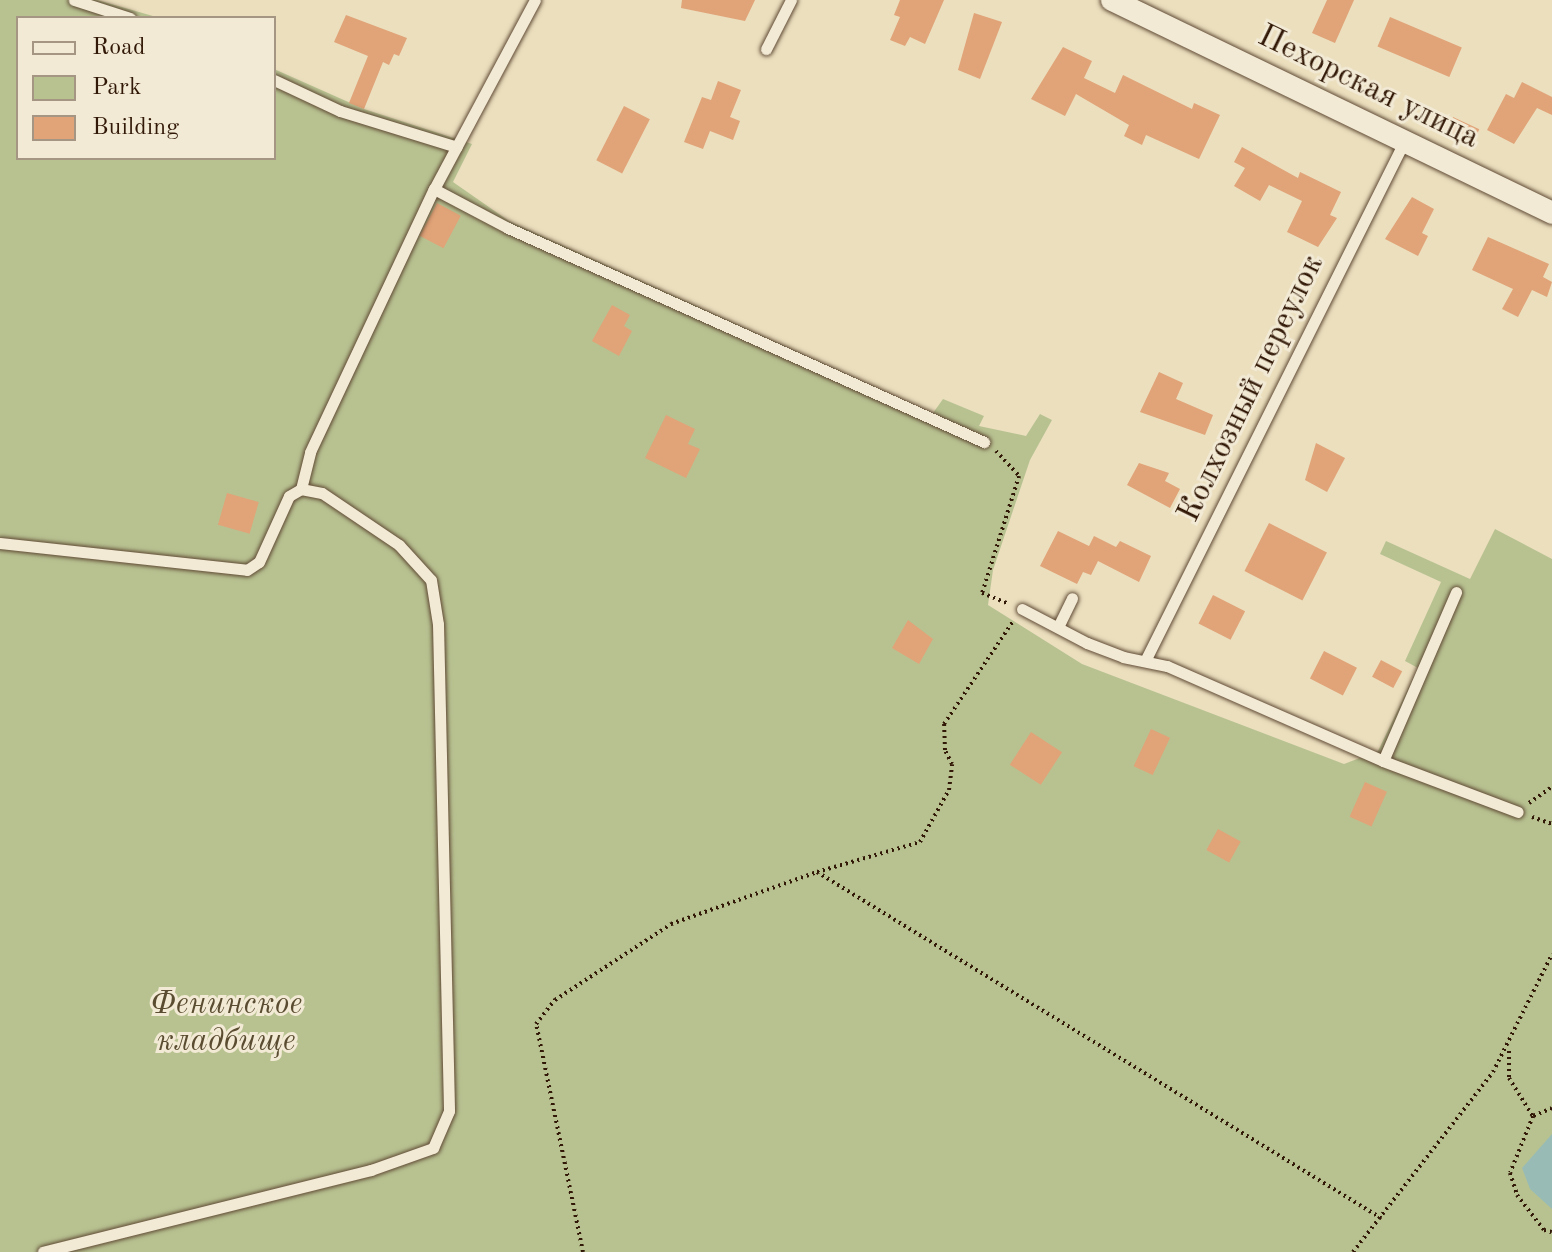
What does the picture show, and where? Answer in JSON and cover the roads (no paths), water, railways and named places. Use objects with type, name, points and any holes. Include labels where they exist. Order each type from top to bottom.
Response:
[{"type":"street","name":"Пехорская улица","points":[[1112,0],[1552,213]]},
{"type":"lane","points":[[74,0],[124,16]]},
{"type":"lane","points":[[301,489],[304,464],[434,189],[535,0]]},
{"type":"lane","points":[[766,49],[791,0]]},
{"type":"lane","points":[[276,81],[340,111],[457,147]]},
{"type":"lane","name":"Колхозный переулок","points":[[1146,659],[1404,142]]},
{"type":"lane","points":[[434,189],[508,228],[984,442]]},
{"type":"lane","points":[[0,543],[247,570],[259,562],[289,496],[301,489],[322,493],[399,545],[431,580],[438,624],[449,1111],[433,1148],[371,1170],[43,1252]]},
{"type":"lane","points":[[1383,761],[1456,592]]},
{"type":"lane","points":[[1058,627],[1072,598]]},
{"type":"lane","points":[[1022,609],[1123,657],[1146,659],[1383,761],[1518,812]]},
{"type":"water","points":[[1552,1134],[1552,1209],[1530,1189],[1522,1168]]},
{"type":"park label","name":"Фенинское кладбище","points":[[226,1024]]}]
